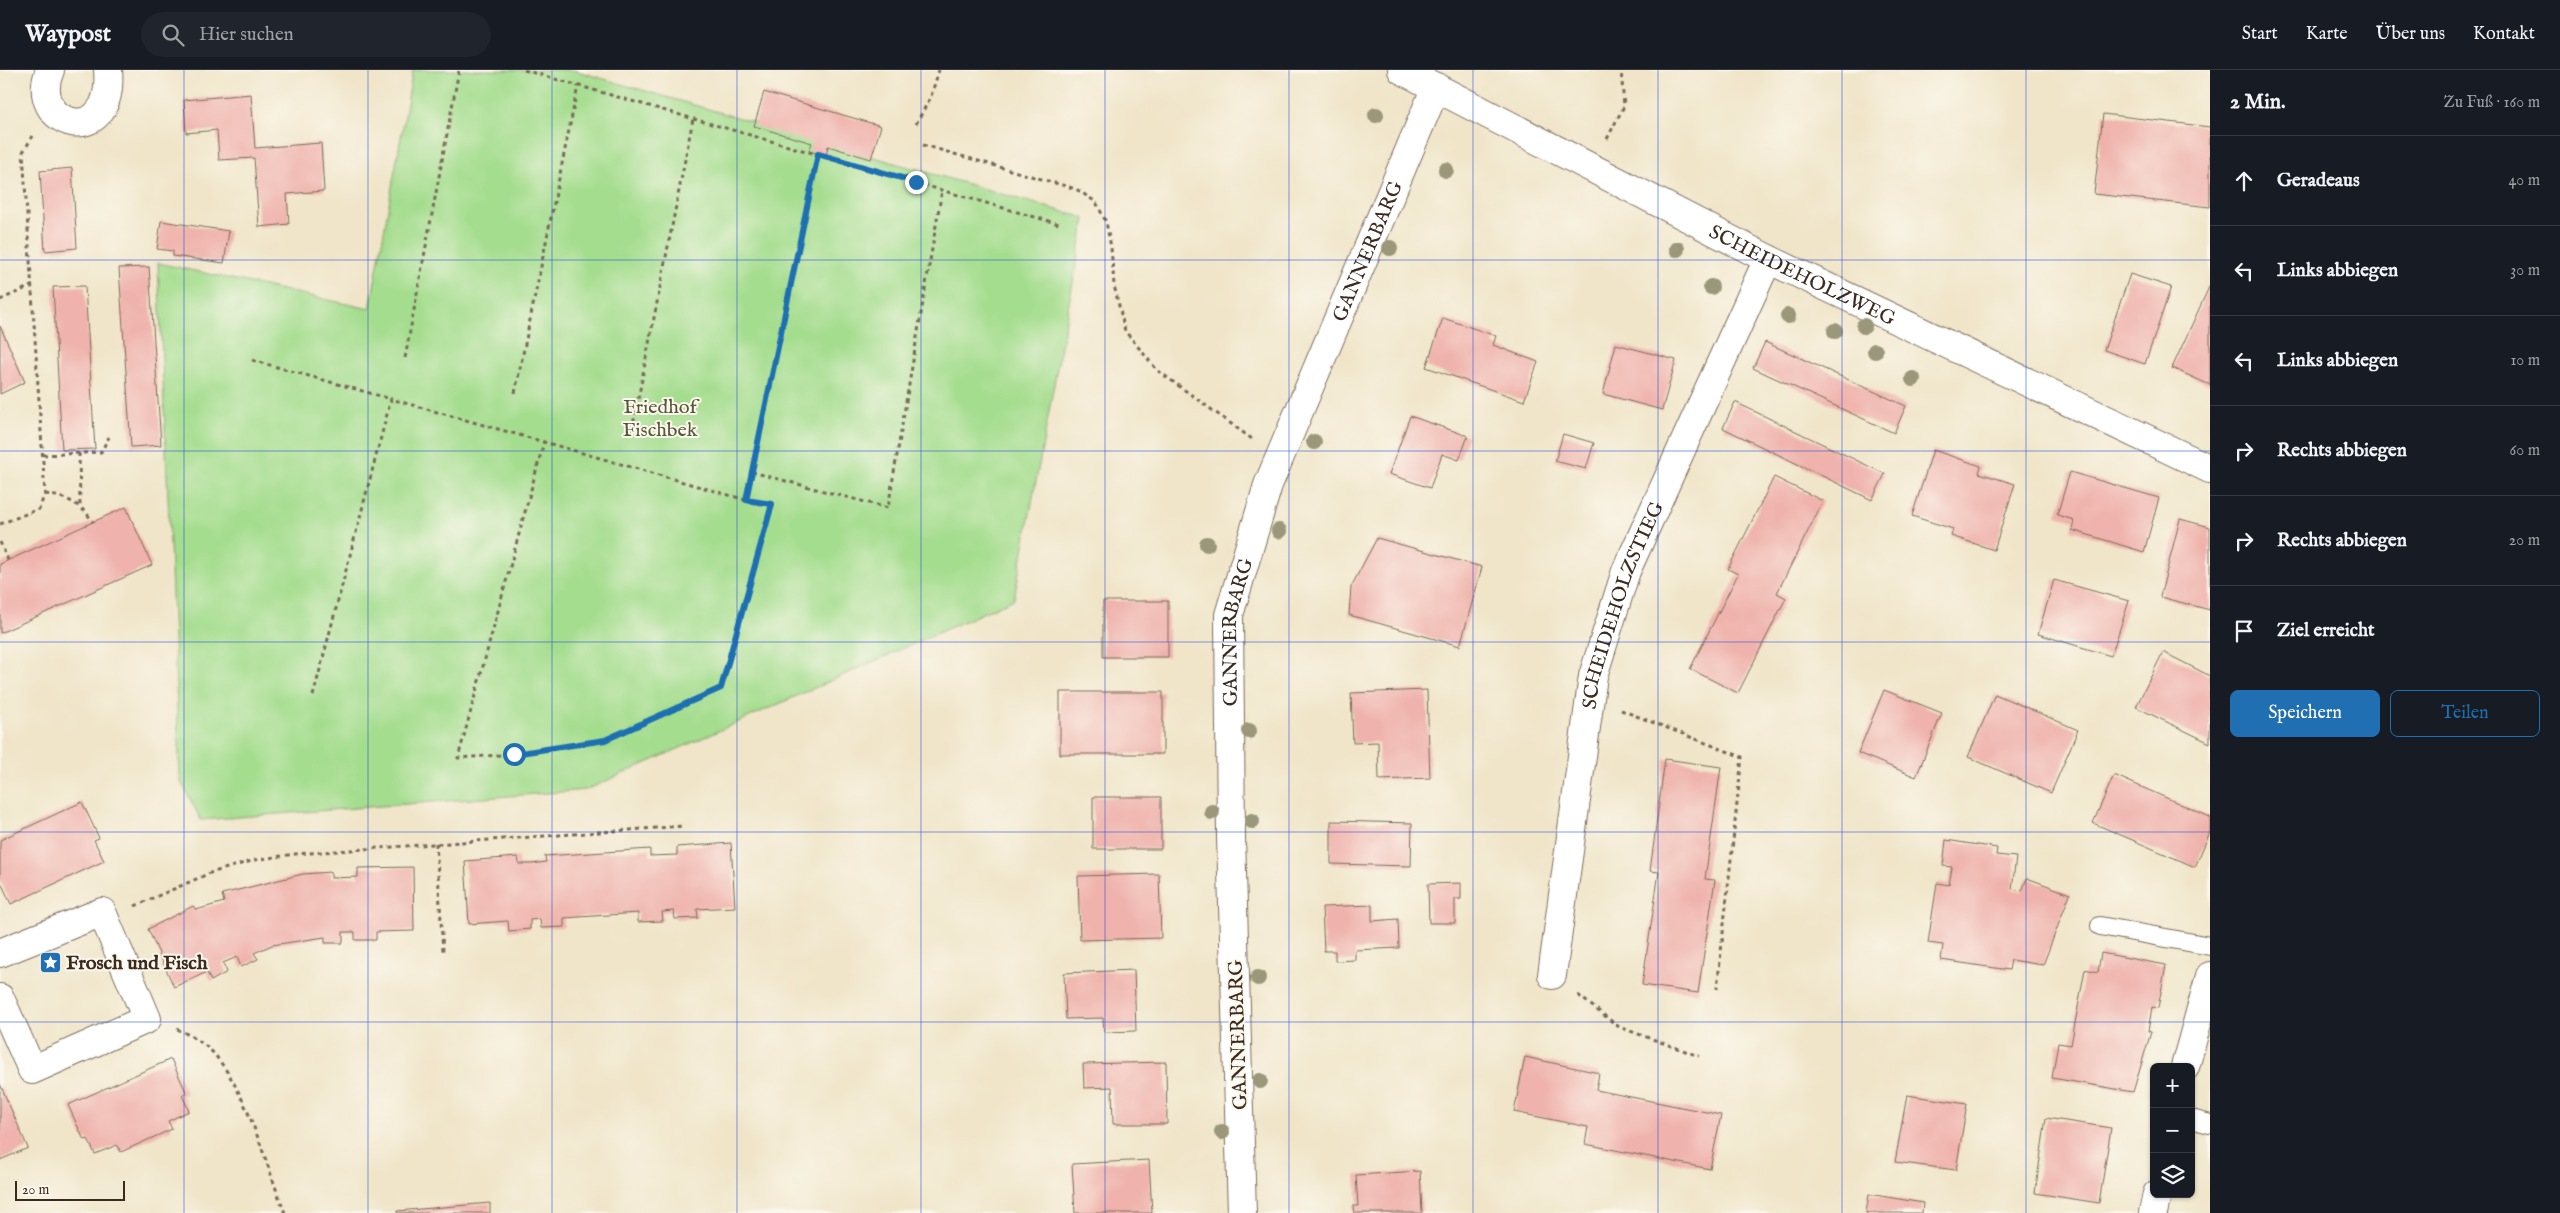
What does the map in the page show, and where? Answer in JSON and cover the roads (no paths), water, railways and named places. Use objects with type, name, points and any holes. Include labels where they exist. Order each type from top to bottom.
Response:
[{"type":"street","points":[[50,70],[46,91],[51,108],[59,118],[72,122],[85,122],[98,115],[106,99],[108,70]]},
{"type":"street","name":"SCHEIDEHOLZWEG","points":[[1402,70],[1768,259],[2210,470]]},
{"type":"street","name":"GANNERBARG","points":[[1242,1213],[1231,837],[1229,615],[1268,485],[1436,88]]},
{"type":"street","name":"SCHEIDEHOLZSTIEG","points":[[1552,975],[1593,676],[1626,571],[1768,259]]},
{"type":"street","points":[[0,953],[102,912],[147,1019],[32,1070],[0,998]]},
{"type":"street","points":[[2186,1063],[2210,976]]},
{"type":"street","points":[[2153,1213],[2157,1198]]},
{"type":"lane","points":[[2100,926],[2210,946]]},
{"type":"lane","points":[[2195,1120],[2210,1124]]},
{"type":"place","name":"Frosch und Fisch","points":[[50,962]]},
{"type":"park label","name":"Friedhof Fischbek","points":[[660,418]]}]
